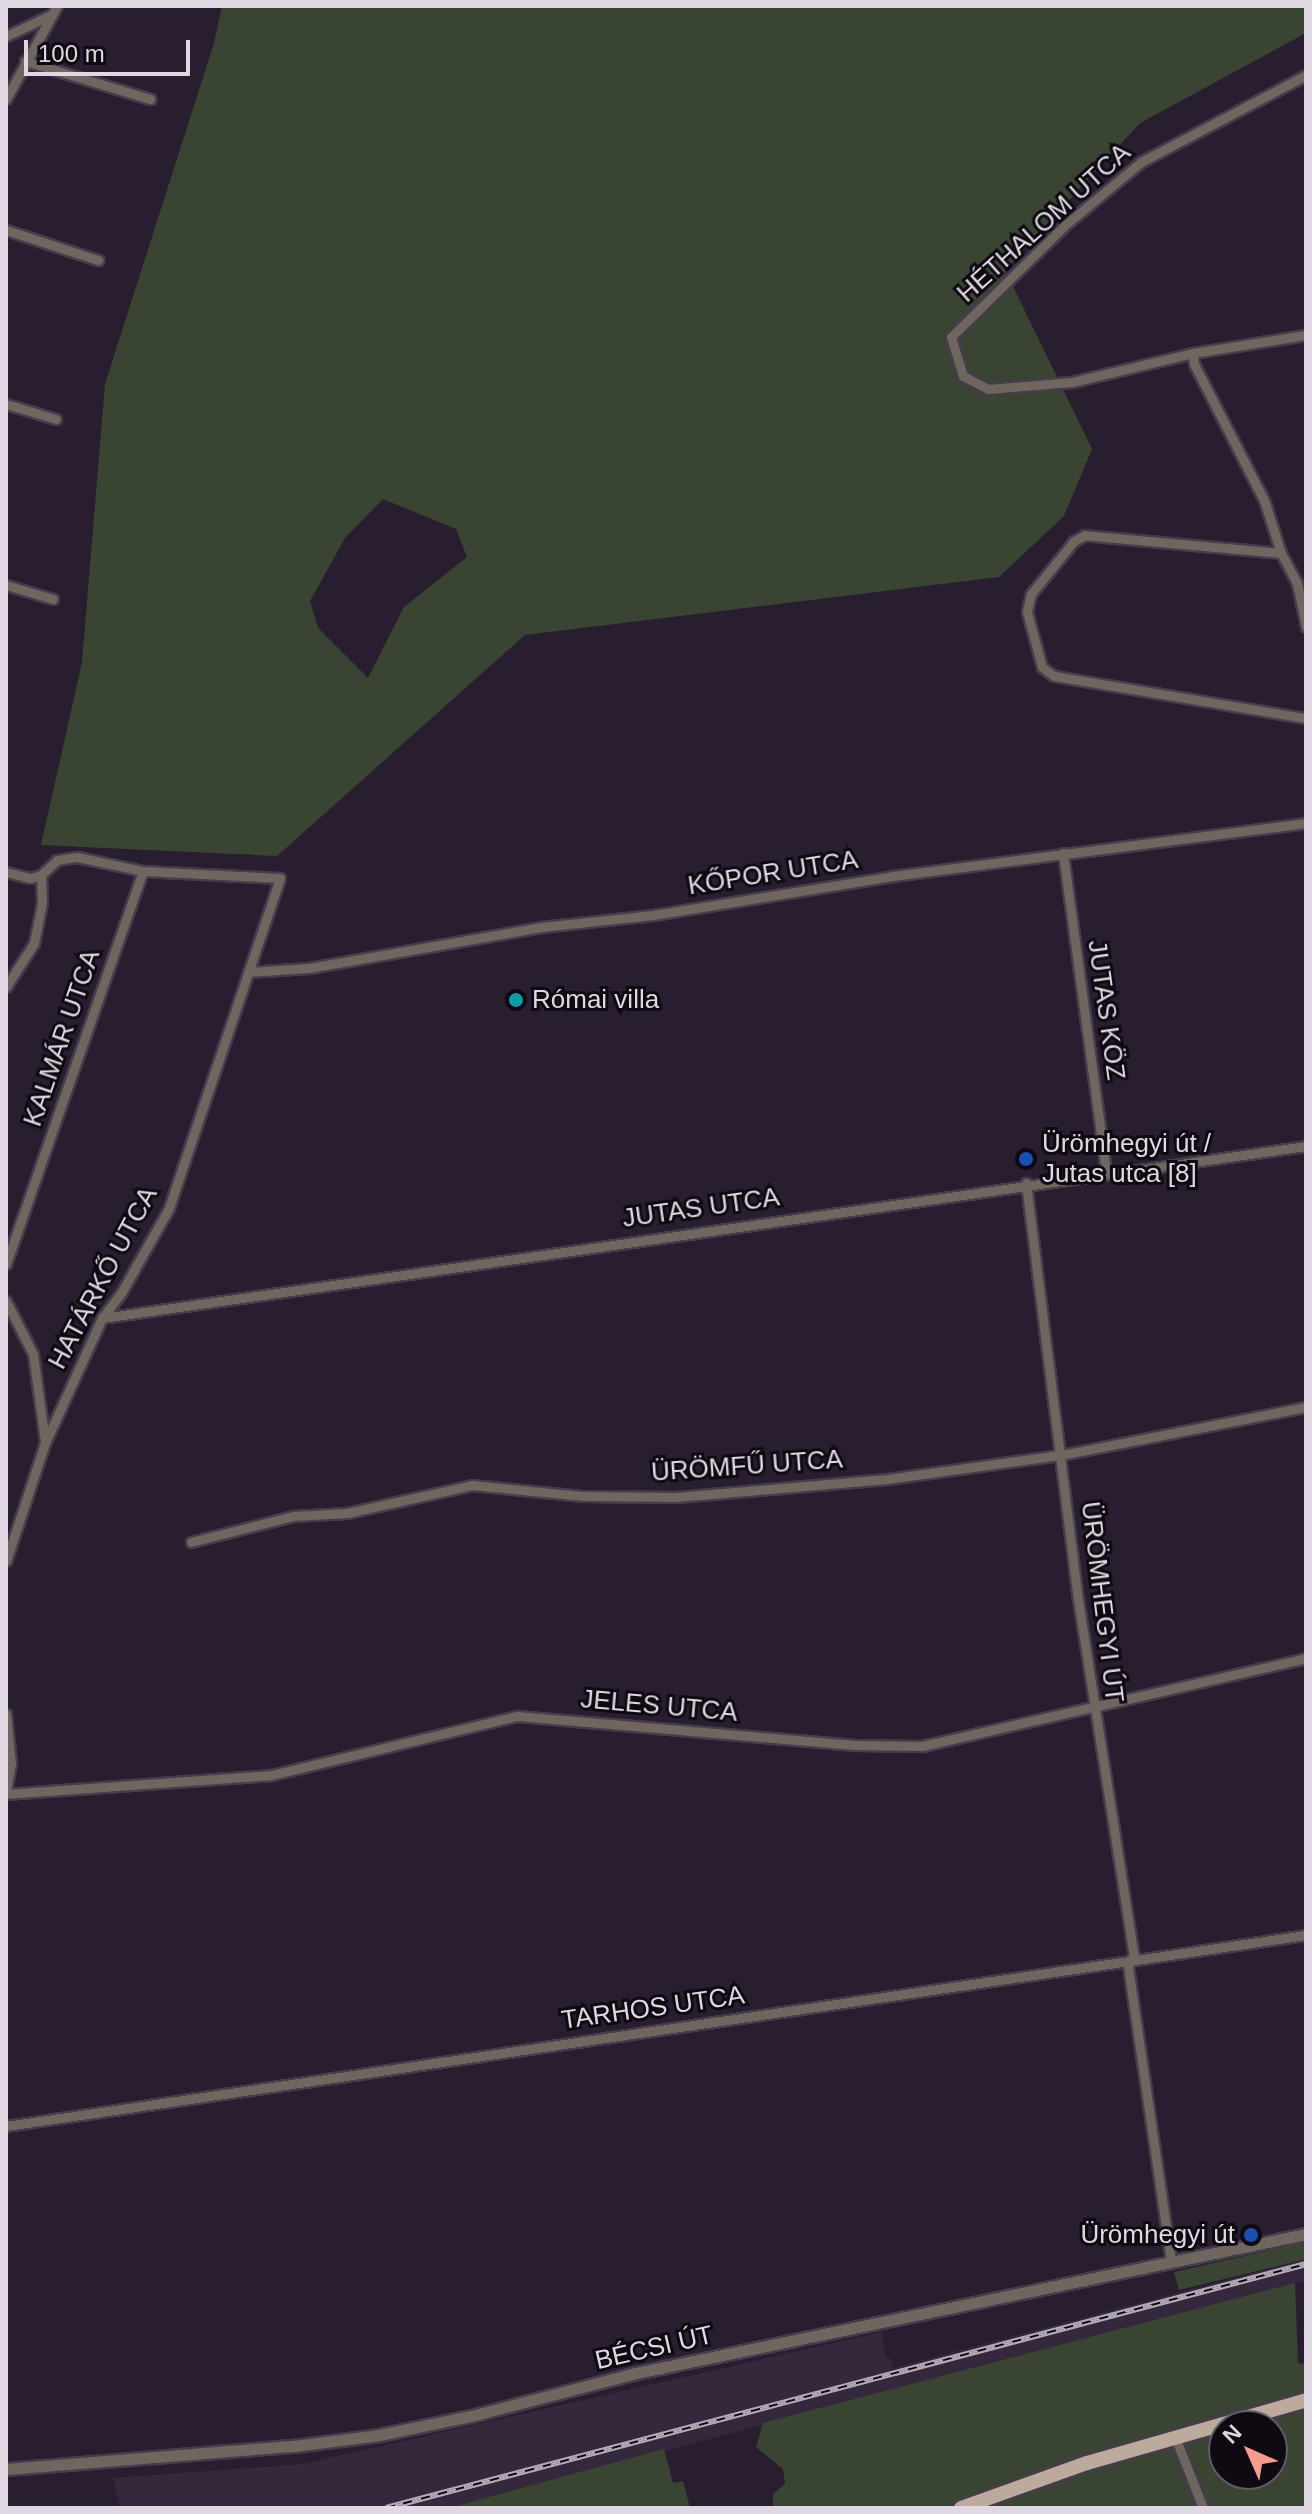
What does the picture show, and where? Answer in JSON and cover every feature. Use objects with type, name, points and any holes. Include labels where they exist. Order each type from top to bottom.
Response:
[{"type":"main road","points":[[961,2508],[1175,2437],[1306,2400]]},
{"type":"street","points":[[6,36],[51,9]]},
{"type":"street","points":[[6,99],[51,9]]},
{"type":"street","points":[[25,61],[150,99]]},
{"type":"street","name":"HÉTHALOM UTCA","points":[[1193,353],[1072,382],[988,389],[963,376],[951,337],[1065,225],[1141,162],[1306,75]]},
{"type":"street","points":[[6,230],[98,260]]},
{"type":"street","points":[[1306,335],[1193,353],[1194,364],[1264,500],[1281,553],[1297,583],[1306,627]]},
{"type":"street","points":[[6,404],[56,419]]},
{"type":"street","points":[[1281,553],[1085,535],[1074,541],[1031,594],[1027,612],[1042,667],[1054,676],[1306,718]]},
{"type":"street","points":[[6,585],[53,599]]},
{"type":"street","name":"KŐPOR UTCA","points":[[248,972],[309,968],[541,927],[653,915],[803,889],[1306,823]]},
{"type":"street","name":"JUTAS KÖZ","points":[[1063,853],[1106,1173]]},
{"type":"street","points":[[6,872],[30,878],[41,875],[57,860],[77,857],[143,871]]},
{"type":"street","name":"HATÁRKŐ UTCA","points":[[6,1561],[45,1443],[102,1318],[121,1293],[168,1210],[280,878],[143,871]]},
{"type":"street","name":"KALMÁR UTCA","points":[[6,1264],[143,871]]},
{"type":"street","points":[[6,987],[34,943],[42,903],[41,875]]},
{"type":"street","name":"JUTAS UTCA","points":[[102,1318],[1026,1183],[1306,1146]]},
{"type":"street","name":"ÜRÖMHEGYI ÚT","points":[[1026,1183],[1093,1708],[1134,1955],[1128,1966],[1171,2261]]},
{"type":"street","points":[[6,1301],[33,1354],[45,1443]]},
{"type":"street","name":"ÜRÖMFŰ UTCA","points":[[191,1542],[293,1516],[347,1513],[472,1485],[583,1496],[676,1497],[887,1479],[1061,1455],[1306,1407]]},
{"type":"street","name":"JELES UTCA","points":[[6,1793],[271,1775],[517,1716],[904,1747],[956,1740],[1306,1658]]},
{"type":"street","points":[[6,1714],[11,1763],[6,1793]]},
{"type":"street","name":"TARHOS UTCA","points":[[6,2126],[1306,1935]]},
{"type":"street","name":"BÉCSI ÚT","points":[[6,2469],[294,2446],[379,2435],[471,2416],[636,2373],[1306,2234]]},
{"type":"street","points":[[1175,2437],[1203,2508]]},
{"type":"shaded area","points":[[1306,2259],[1306,2281],[449,2508],[120,2508],[113,2478],[303,2464],[882,2332],[885,2356],[892,2360],[893,2368]]},
{"type":"green space","points":[[222,6],[1306,6],[1306,33],[1140,123],[1005,270],[1092,449],[1064,516],[999,577],[525,635],[277,856],[41,845],[82,662],[105,384],[214,43]],"holes":[[[383,499],[456,529],[467,557],[404,607],[368,678],[318,628],[310,601],[345,538]]]},
{"type":"green space","points":[[1306,2242],[1306,2259],[1179,2290],[1174,2272]]},
{"type":"green space","points":[[1295,2283],[1298,2363],[1306,2364],[1306,2508],[773,2508],[773,2494],[785,2484],[783,2469],[756,2447],[763,2423]]},
{"type":"green space","points":[[664,2449],[673,2483],[683,2481],[690,2508],[449,2508]]},
{"type":"railway","points":[[386,2508],[1306,2264]]},
{"type":"place","name":"Római villa","points":[[516,1000]]},
{"type":"place","name":"Ürömhegyi út / Jutas utca [8]","points":[[1026,1159]]},
{"type":"place","name":"Ürömhegyi út","points":[[1251,2235]]}]
